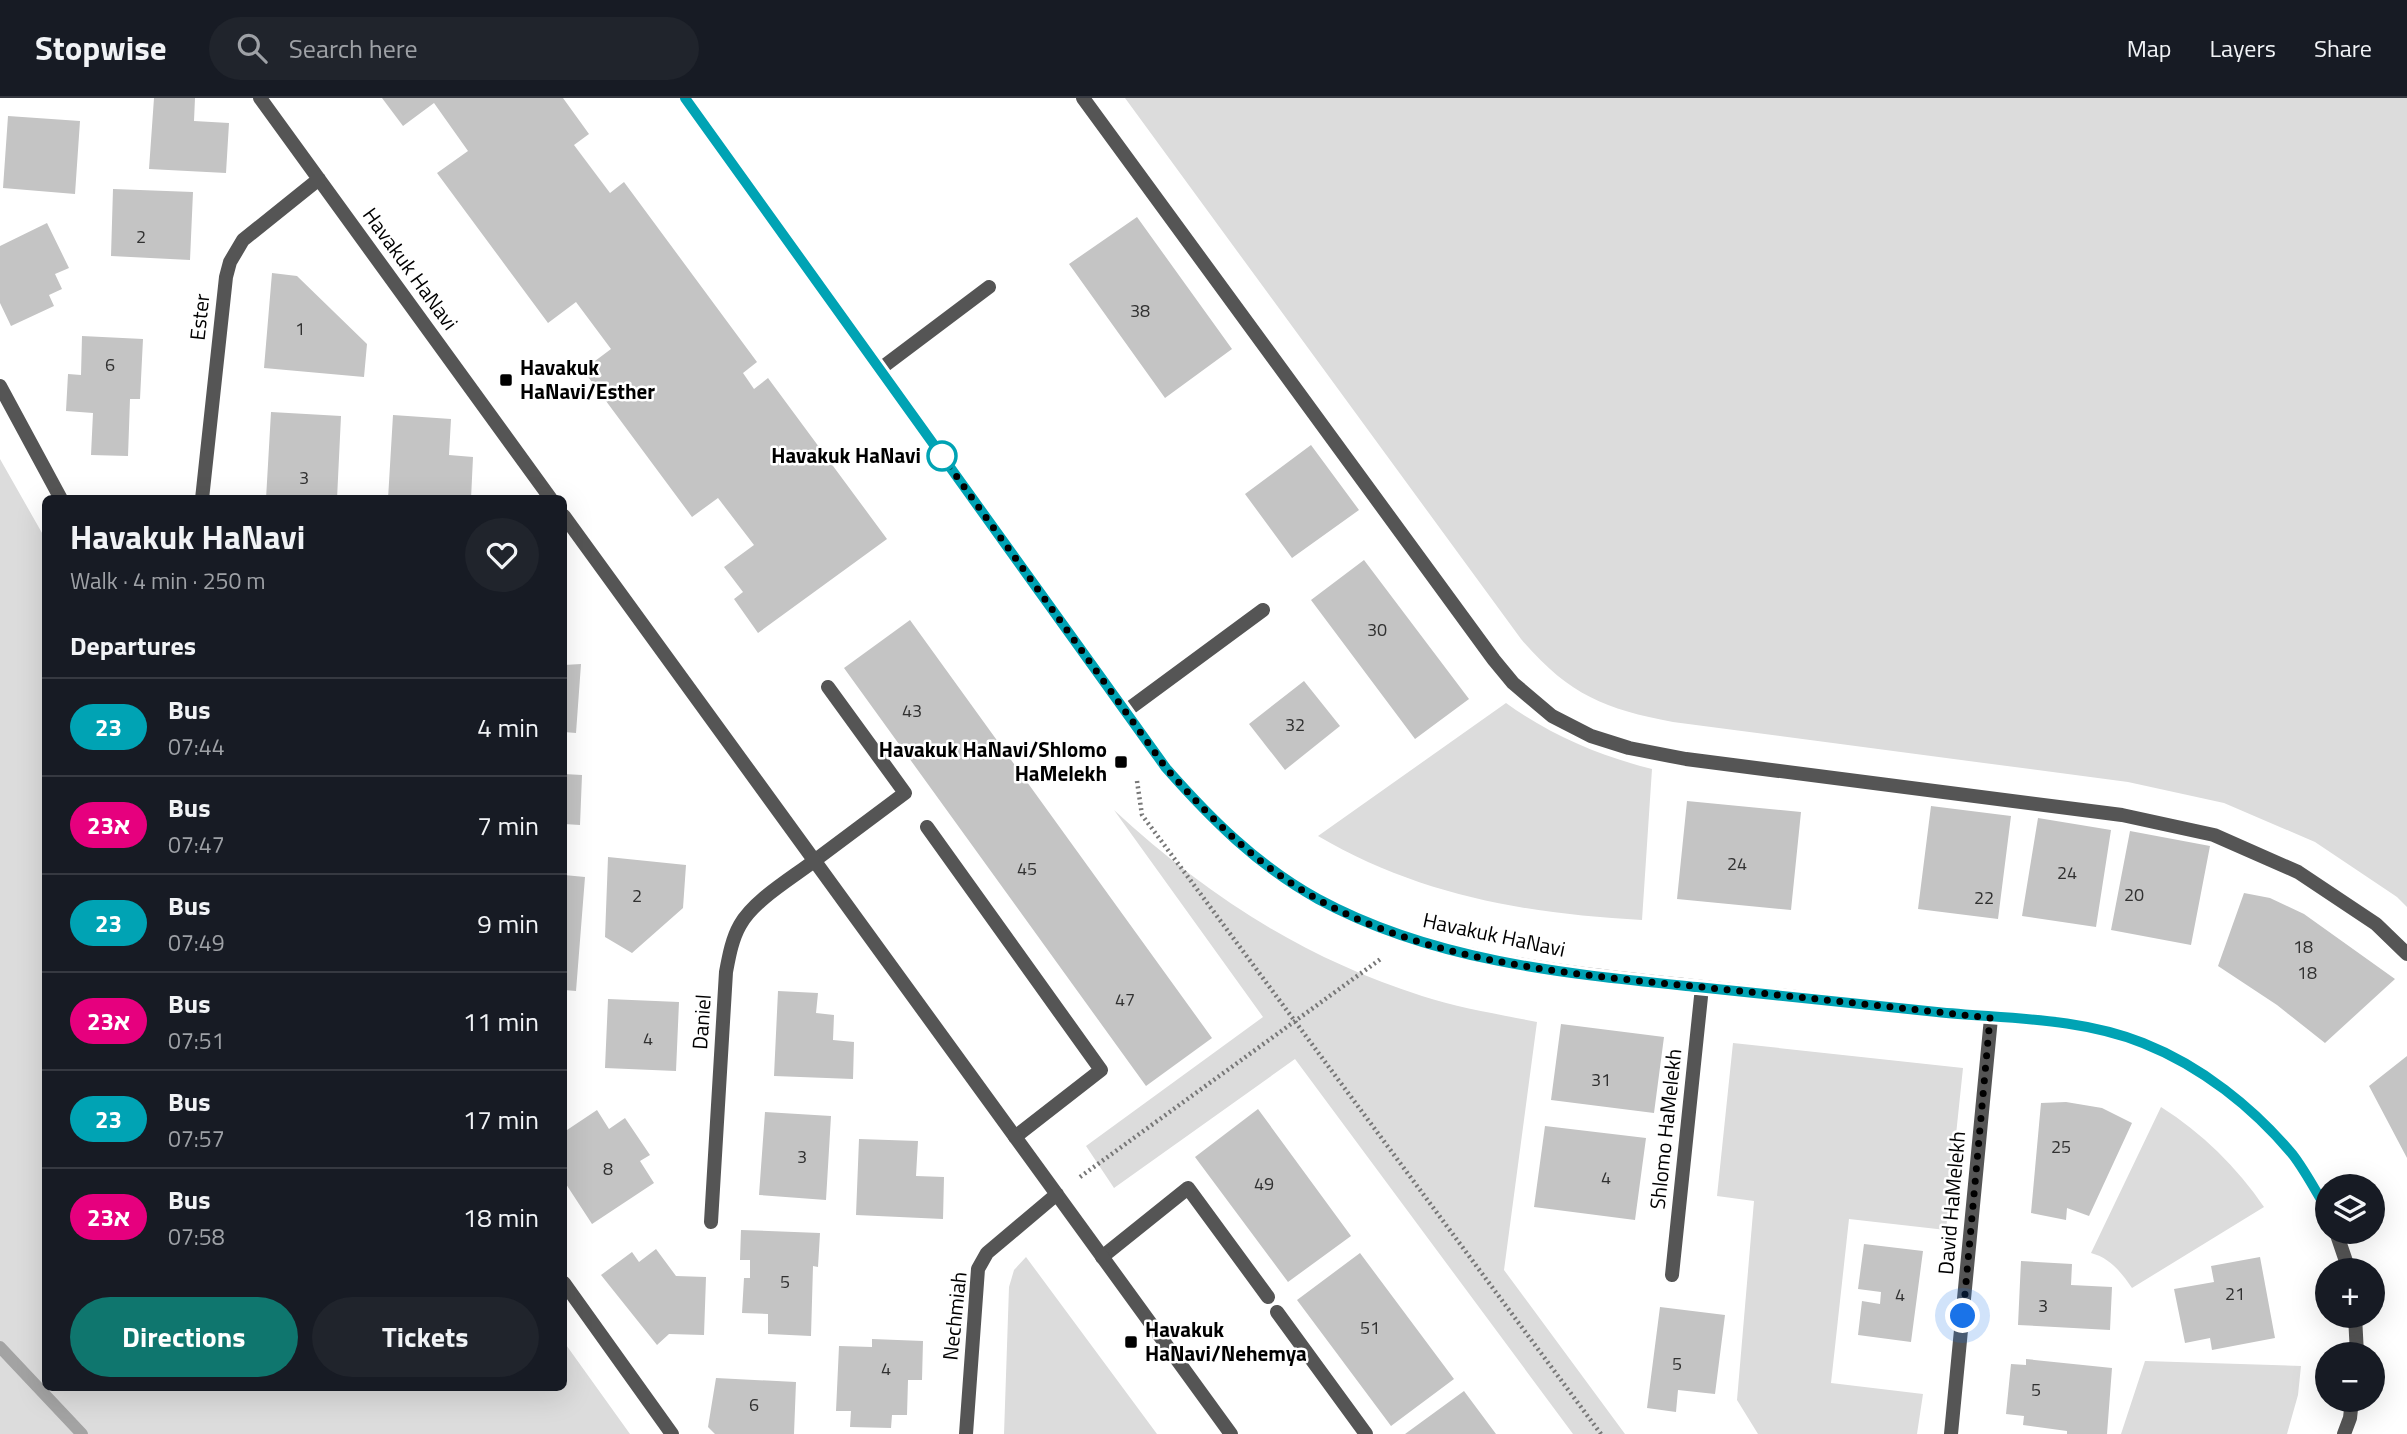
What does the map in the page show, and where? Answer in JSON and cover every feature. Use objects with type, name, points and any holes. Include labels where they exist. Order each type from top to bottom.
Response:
[{"type":"street","name":"Havakuk HaNavi","points":[[260,98],[548,495]]},
{"type":"street","name":"Havakuk HaNavi","points":[[685,98],[1166,768],[1201,808],[1277,874],[1318,899],[1362,920],[1410,938],[1455,951],[1557,971],[1990,1018],[2082,1025],[2143,1043],[2200,1072],[2251,1110],[2294,1157],[2315,1190]]},
{"type":"street","points":[[1083,98],[1494,660],[1513,683],[1552,716],[1610,743],[1686,759],[2122,815],[2214,835],[2298,872],[2376,924],[2407,954]]},
{"type":"street","name":"Ester","points":[[202,495],[226,277],[230,262],[243,240],[319,179]]},
{"type":"street","points":[[880,369],[989,287]]},
{"type":"street","points":[[0,386],[59,495]]},
{"type":"street","points":[[567,525],[1231,1434]]},
{"type":"street","points":[[1125,711],[1263,610]]},
{"type":"street","name":"Daniel","points":[[711,1222],[726,972],[730,950],[739,927],[749,912],[905,793],[828,687]]},
{"type":"street","points":[[927,827],[1101,1070],[1015,1137]]},
{"type":"street","name":"Shlomo HaMelekh","points":[[1672,1275],[1702,987]]},
{"type":"street","name":"David HaMelekh","points":[[1951,1434],[1990,1018]]},
{"type":"street","points":[[1102,1257],[1188,1188],[1268,1297]]},
{"type":"street","name":"Nechmiah","points":[[966,1434],[978,1269],[987,1253],[1057,1194]]},
{"type":"street","points":[[567,1287],[672,1434]]},
{"type":"street","points":[[1277,1312],[1366,1434]]},
{"type":"street","points":[[2344,1434],[2351,1412]]},
{"type":"path","points":[[1136,776],[1142,816],[1601,1434]]},
{"type":"path","points":[[1057,1194],[1410,938]]},
{"type":"shaded area","points":[[1125,98],[2407,98],[2407,907],[2397,897],[2315,842],[2224,803],[2128,782],[1673,722],[1607,705],[1572,686],[1538,658],[1521,639]]},
{"type":"shaded area","points":[[0,459],[42,533],[42,1391],[567,1391],[567,1346],[630,1434],[0,1434]]},
{"type":"shaded area","points":[[1506,703],[1540,725],[1576,743],[1613,758],[1652,769],[1642,920],[1557,913],[1474,898],[1395,873],[1318,836]]},
{"type":"shaded area","points":[[1114,810],[1220,896],[1296,942],[1378,980],[1422,996],[1537,1022],[1504,1270],[1625,1434],[1573,1434],[1295,1059],[1114,1188],[1086,1146],[1263,1017]]},
{"type":"shaded area","points":[[1733,1043],[1963,1068],[1946,1230],[1849,1219],[1831,1383],[1923,1394],[1917,1434],[1758,1434],[1737,1400],[1754,1201],[1717,1196]]},
{"type":"shaded area","points":[[2161,1107],[2191,1128],[2218,1152],[2264,1207],[2132,1288],[2114,1266],[2091,1253]]},
{"type":"shaded area","points":[[1026,1257],[1157,1434],[1004,1434],[1009,1287],[1014,1270]]},
{"type":"shaded area","points":[[2145,1361],[2301,1366],[2298,1395],[2287,1434],[2121,1434]]},
{"type":"building","points":[[154,98],[195,98],[194,121],[229,123],[226,173],[149,169]]},
{"type":"building","points":[[382,98],[563,98],[589,134],[574,145],[610,193],[624,182],[757,362],[743,373],[754,389],[768,378],[887,539],[758,633],[734,599],[743,592],[724,567],[754,545],[718,498],[692,517],[583,370],[611,349],[576,302],[548,323],[437,173],[468,151],[434,103],[403,126]]},
{"type":"building","points":[[8,116],[80,121],[75,194],[3,188]]},
{"type":"building","points":[[113,189],[193,192],[190,260],[111,256]]},
{"type":"building","points":[[1137,217],[1232,349],[1165,398],[1069,264]]},
{"type":"building","points":[[47,223],[69,268],[55,274],[62,289],[49,295],[54,306],[11,326],[0,303],[0,246]]},
{"type":"building","points":[[272,273],[297,276],[367,344],[364,377],[264,368]]},
{"type":"building","points":[[82,336],[143,339],[140,399],[130,399],[128,456],[91,455],[93,413],[66,411],[68,374],[81,375]]},
{"type":"building","points":[[271,412],[341,416],[337,495],[266,495]]},
{"type":"building","points":[[393,415],[451,419],[449,455],[473,457],[471,495],[388,495]]},
{"type":"building","points":[[1311,445],[1359,510],[1292,558],[1245,494]]},
{"type":"building","points":[[1364,560],[1469,699],[1415,739],[1311,600]]},
{"type":"building","points":[[910,620],[1212,1038],[1146,1086],[844,668]]},
{"type":"building","points":[[581,664],[576,733],[567,732],[567,665]]},
{"type":"building","points":[[1304,681],[1340,726],[1285,770],[1249,724]]},
{"type":"building","points":[[567,774],[582,775],[580,825],[567,824]]},
{"type":"building","points":[[1687,801],[1801,812],[1791,910],[1677,899]]},
{"type":"building","points":[[1931,806],[2011,816],[1998,919],[1918,909]]},
{"type":"building","points":[[2038,818],[2111,830],[2096,927],[2022,916]]},
{"type":"building","points":[[2130,831],[2210,846],[2191,945],[2111,930]]},
{"type":"building","points":[[608,857],[686,865],[683,908],[632,953],[605,937]]},
{"type":"building","points":[[567,875],[585,877],[576,991],[567,990]]},
{"type":"building","points":[[2244,893],[2270,898],[2304,914],[2395,979],[2325,1043],[2277,1005],[2218,966]]},
{"type":"building","points":[[778,991],[818,993],[816,1013],[834,1015],[833,1040],[854,1042],[853,1079],[774,1076]]},
{"type":"building","points":[[608,999],[679,1002],[676,1071],[605,1068]]},
{"type":"building","points":[[1561,1024],[1664,1037],[1654,1113],[1551,1100]]},
{"type":"building","points":[[2407,1056],[2407,1158],[2369,1086]]},
{"type":"building","points":[[2066,1102],[2102,1108],[2132,1123],[2089,1216],[2067,1208],[2066,1220],[2031,1213],[2041,1103]]},
{"type":"building","points":[[1258,1109],[1351,1236],[1288,1282],[1195,1157]]},
{"type":"building","points":[[597,1110],[609,1129],[625,1118],[650,1155],[640,1161],[654,1183],[592,1224],[567,1186],[567,1130]]},
{"type":"building","points":[[765,1112],[831,1116],[826,1200],[759,1195]]},
{"type":"building","points":[[1545,1126],[1646,1138],[1635,1220],[1534,1207]]},
{"type":"building","points":[[859,1139],[918,1141],[916,1176],[944,1177],[943,1219],[856,1215]]},
{"type":"building","points":[[741,1230],[820,1233],[818,1267],[813,1266],[811,1336],[768,1334],[768,1314],[742,1313],[744,1278],[750,1278],[750,1260],[740,1260]]},
{"type":"building","points":[[1864,1244],[1923,1251],[1911,1342],[1858,1335],[1862,1301],[1880,1304],[1881,1292],[1858,1289]]},
{"type":"building","points":[[656,1249],[676,1276],[706,1277],[704,1335],[669,1334],[657,1345],[601,1275],[632,1252],[639,1262]]},
{"type":"building","points":[[1360,1253],[1454,1379],[1391,1426],[1297,1300]]},
{"type":"building","points":[[2260,1257],[2275,1338],[2212,1350],[2210,1338],[2185,1343],[2174,1289],[2214,1282],[2211,1266]]},
{"type":"building","points":[[2021,1261],[2072,1264],[2071,1285],[2112,1287],[2110,1330],[2018,1325]]},
{"type":"building","points":[[1660,1307],[1725,1315],[1715,1394],[1678,1390],[1676,1412],[1647,1408]]},
{"type":"building","points":[[872,1339],[923,1341],[922,1380],[908,1380],[907,1415],[892,1415],[891,1428],[850,1427],[851,1411],[836,1411],[839,1346],[872,1347]]},
{"type":"building","points":[[2026,1359],[2112,1368],[2107,1434],[2067,1434],[2067,1431],[2023,1425],[2024,1416],[2006,1414],[2011,1364],[2026,1365]]},
{"type":"building","points":[[716,1378],[796,1382],[794,1434],[715,1434],[708,1427]]},
{"type":"building","points":[[1464,1391],[1496,1434],[1405,1434]]},
{"type":"waterway","points":[[0,1347],[82,1434]]},
{"type":"bus line","name":"23","points":[[685,98],[1166,768],[1201,808],[1238,844],[1277,874],[1318,899],[1362,920],[1433,945],[1505,962],[1611,978],[1990,1018],[2082,1025],[2143,1043],[2200,1072],[2251,1110],[2294,1157],[2315,1190]]},
{"type":"place","name":"Havakuk HaNavi/Esther","points":[[506,380]]},
{"type":"place","name":"Havakuk HaNavi","points":[[942,456]]},
{"type":"place","name":"Havakuk HaNavi/Shlomo HaMelekh","points":[[1121,762]]},
{"type":"place","name":"Havakuk HaNavi/Nehemya","points":[[1131,1342]]},
{"type":"route","points":[[942,456],[1166,768],[1201,808],[1238,844],[1277,874],[1318,899],[1362,920],[1410,938],[1505,962],[1611,978],[1990,1018],[1963,1316]]}]
